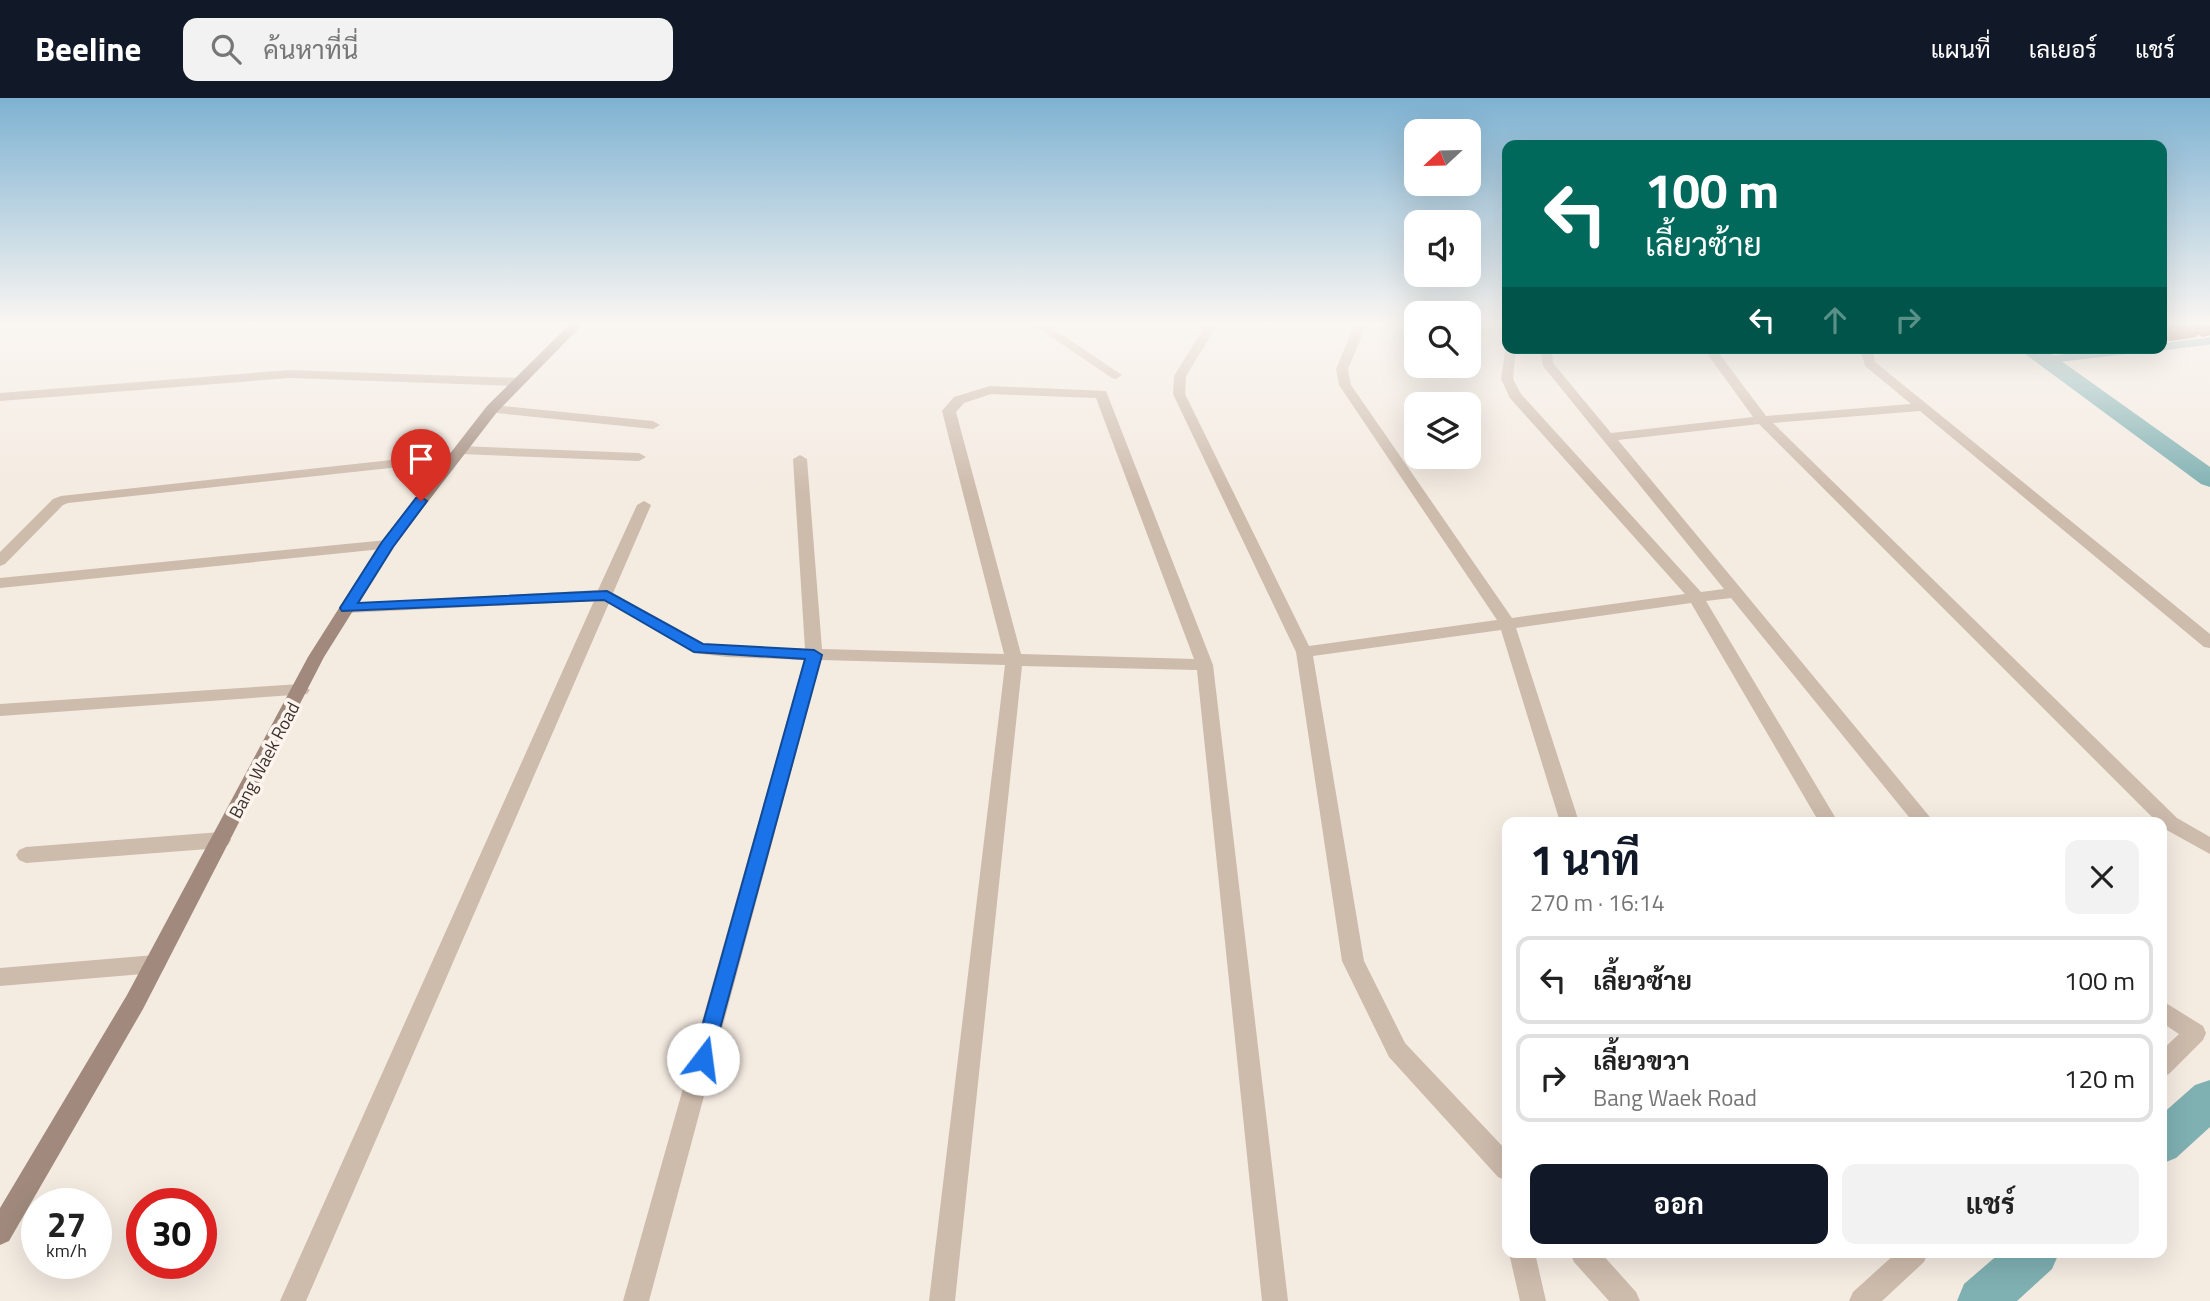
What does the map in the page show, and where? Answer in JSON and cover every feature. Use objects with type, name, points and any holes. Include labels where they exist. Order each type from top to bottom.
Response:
[{"type":"main road","name":"Bang Waek Road","points":[[0,1232],[155,964],[301,691],[316,657],[387,545],[492,409],[520,382]]},
{"type":"street","points":[[0,397],[212,380]]},
{"type":"street","points":[[466,380],[520,382]]},
{"type":"street","points":[[1180,380],[1179,394],[1304,652],[1353,961],[1397,1050],[1502,1169]]},
{"type":"street","points":[[1344,380],[1507,624],[1568,817]]},
{"type":"street","points":[[1508,380],[1515,395],[1696,598],[1826,817]]},
{"type":"street","points":[[1561,380],[1920,817]]},
{"type":"street","points":[[1733,380],[1762,420],[2163,817]]},
{"type":"street","points":[[1890,380],[2210,642]]},
{"type":"street","points":[[942,1301],[1014,660],[949,411],[959,400],[990,390],[1101,394],[1205,666],[1275,1301]]},
{"type":"street","points":[[1608,437],[1762,420],[1923,407]]},
{"type":"street","points":[[492,409],[653,425]]},
{"type":"street","points":[[0,561],[58,502],[66,499],[458,454],[639,457]]},
{"type":"street","points":[[636,1301],[814,655],[800,460]]},
{"type":"street","points":[[293,1301],[607,595],[644,505]]},
{"type":"street","points":[[0,583],[387,545]]},
{"type":"street","points":[[1304,652],[1736,592]]},
{"type":"street","points":[[347,608],[607,595],[699,649],[814,655],[1205,666]]},
{"type":"street","points":[[0,710],[301,691]]},
{"type":"street","points":[[2167,821],[2210,846]]},
{"type":"street","points":[[26,855],[221,840]]},
{"type":"street","points":[[0,977],[155,964]]},
{"type":"street","points":[[2167,1014],[2195,1033],[2167,1061]]},
{"type":"street","points":[[1523,1258],[1533,1301]]},
{"type":"street","points":[[1588,1258],[1627,1301]]},
{"type":"street","points":[[1862,1301],[1909,1258]]},
{"type":"waterway","points":[[2073,380],[2210,479]]},
{"type":"waterway","points":[[2167,1138],[2210,1099]]},
{"type":"waterway","points":[[1981,1301],[2030,1258]]},
{"type":"route","points":[[421,501],[387,545],[347,608],[607,595],[699,649],[814,655],[703,1059]]}]
